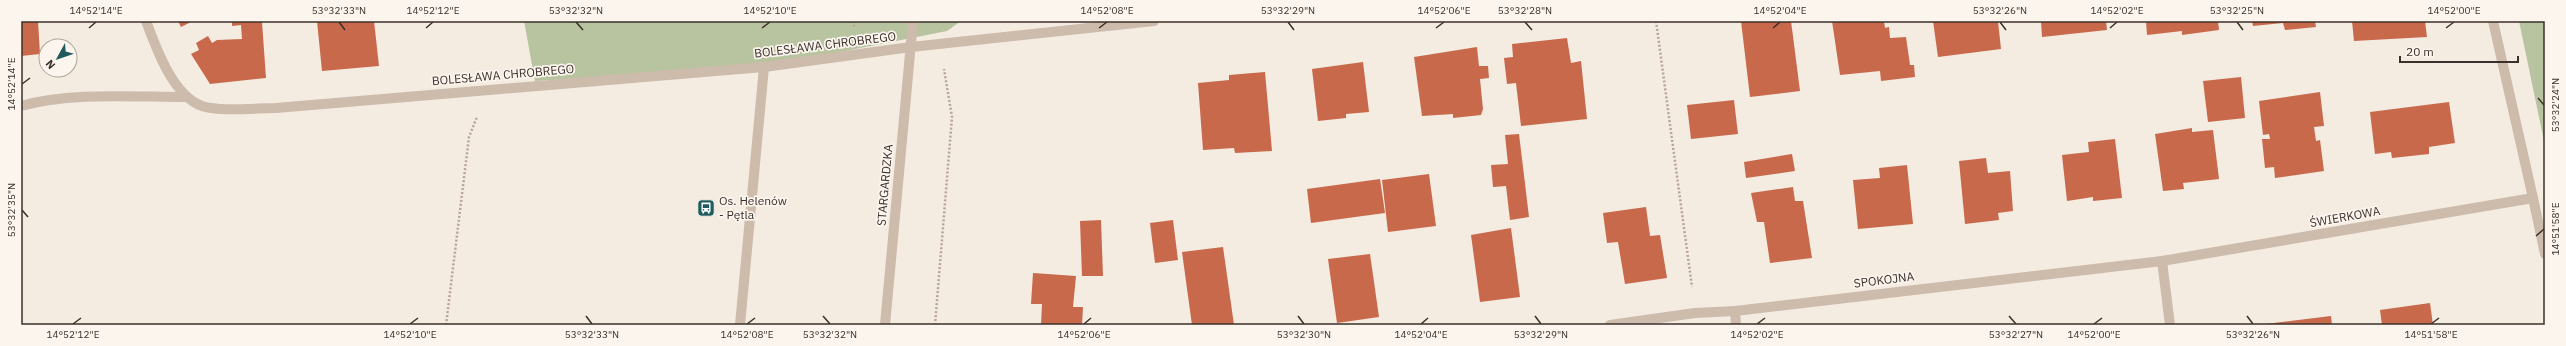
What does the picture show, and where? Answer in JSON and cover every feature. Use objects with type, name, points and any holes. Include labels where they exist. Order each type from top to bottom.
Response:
[{"type":"street","points":[[146,21],[168,69],[185,97]]},
{"type":"street","name":"STARGARDZKA","points":[[886,325],[913,21]]},
{"type":"street","name":"BOLESŁAWA CHROBREGO","points":[[185,97],[203,106],[276,108],[764,67],[911,47],[1154,21]]},
{"type":"street","points":[[2493,21],[2545,254]]},
{"type":"street","points":[[740,325],[764,67]]},
{"type":"street","points":[[21,106],[34,102],[93,97],[185,97]]},
{"type":"street","name":"ŚWIERKOWA","points":[[2162,261],[2533,198]]},
{"type":"street","points":[[2162,261],[2170,325]]},
{"type":"street","name":"SPOKOJNA","points":[[1610,325],[1695,313],[1735,311],[2162,261]]},
{"type":"street","points":[[1735,311],[1736,325]]},
{"type":"path","points":[[1656,21],[1695,313]]},
{"type":"path","points":[[935,325],[952,117],[940,44]]},
{"type":"path","points":[[446,325],[469,137],[488,91]]},
{"type":"green space","points":[[524,21],[961,21],[947,31],[764,67],[535,81]]},
{"type":"green space","points":[[2519,21],[2545,21],[2545,146]]},
{"type":"building","points":[[21,21],[38,21],[38,54],[21,56]]},
{"type":"building","points":[[178,21],[193,21],[181,27]]},
{"type":"building","points":[[232,21],[262,22],[266,78],[210,84],[191,54],[199,50],[196,43],[208,36],[212,43],[217,40],[242,39],[241,25],[232,26]]},
{"type":"building","points":[[317,21],[374,21],[379,66],[322,71]]},
{"type":"building","points":[[1741,21],[1791,21],[1800,91],[1750,97]]},
{"type":"building","points":[[1832,21],[1884,21],[1885,28],[1889,27],[1890,38],[1906,37],[1910,65],[1914,65],[1915,77],[1881,81],[1880,71],[1840,75]]},
{"type":"building","points":[[1933,21],[1998,21],[2001,49],[1938,57]]},
{"type":"building","points":[[2041,21],[2106,21],[2107,30],[2042,37]]},
{"type":"building","points":[[2146,21],[2218,21],[2219,30],[2182,35],[2182,31],[2147,35]]},
{"type":"building","points":[[2252,21],[2315,21],[2316,27],[2285,30],[2283,23],[2253,26]]},
{"type":"building","points":[[2352,21],[2425,21],[2427,37],[2354,41]]},
{"type":"building","points":[[1567,38],[1571,63],[1581,61],[1587,119],[1521,126],[1516,83],[1507,84],[1504,58],[1513,57],[1512,44]]},
{"type":"building","points":[[1477,47],[1479,66],[1488,66],[1489,78],[1480,79],[1483,109],[1481,115],[1453,118],[1453,114],[1422,116],[1414,57]]},
{"type":"building","points":[[1363,62],[1369,112],[1346,114],[1346,118],[1318,121],[1312,69]]},
{"type":"building","points":[[1265,72],[1272,151],[1235,153],[1234,148],[1203,150],[1198,83],[1229,80],[1229,75]]},
{"type":"building","points":[[2241,77],[2245,118],[2208,122],[2203,81]]},
{"type":"building","points":[[2320,92],[2324,126],[2314,127],[2316,141],[2320,140],[2324,171],[2275,178],[2274,167],[2265,168],[2262,139],[2270,139],[2269,134],[2263,135],[2259,101]]},
{"type":"building","points":[[1734,100],[1738,134],[1691,139],[1687,105]]},
{"type":"building","points":[[2449,102],[2455,143],[2429,147],[2429,154],[2392,158],[2391,152],[2375,154],[2370,112]]},
{"type":"building","points":[[2192,128],[2192,132],[2213,130],[2219,179],[2183,183],[2184,189],[2163,191],[2155,134]]},
{"type":"building","points":[[1519,134],[1529,217],[1510,220],[1506,186],[1493,187],[1491,165],[1508,164],[1505,135]]},
{"type":"building","points":[[2115,139],[2122,198],[2093,201],[2093,197],[2067,201],[2062,155],[2089,152],[2088,142]]},
{"type":"building","points":[[1792,154],[1795,171],[1746,178],[1744,162]]},
{"type":"building","points":[[1986,158],[1988,173],[2010,171],[2013,211],[1998,213],[1999,220],[1965,224],[1959,161]]},
{"type":"building","points":[[1907,165],[1913,224],[1858,229],[1853,180],[1880,178],[1879,168]]},
{"type":"building","points":[[1429,174],[1436,226],[1388,232],[1382,180]]},
{"type":"building","points":[[1380,179],[1385,213],[1311,223],[1307,189]]},
{"type":"building","points":[[1793,187],[1795,201],[1803,201],[1812,258],[1770,263],[1764,222],[1757,222],[1751,193]]},
{"type":"building","points":[[1646,207],[1650,236],[1660,235],[1667,278],[1625,284],[1618,242],[1607,243],[1603,213]]},
{"type":"building","points":[[1101,220],[1103,276],[1082,276],[1080,221]]},
{"type":"building","points":[[1173,220],[1178,260],[1155,263],[1150,223]]},
{"type":"building","points":[[1511,228],[1520,297],[1480,302],[1471,235]]},
{"type":"building","points":[[1223,247],[1234,325],[1192,325],[1182,252]]},
{"type":"building","points":[[1370,254],[1379,317],[1337,323],[1328,259]]},
{"type":"building","points":[[1033,273],[1076,276],[1073,307],[1083,307],[1082,325],[1041,325],[1042,304],[1031,304]]},
{"type":"building","points":[[2430,303],[2433,325],[2382,325],[2380,310]]},
{"type":"building","points":[[2331,316],[2332,325],[2265,325],[2265,324]]},
{"type":"place","name":"Os. Helenów - Pętla","points":[[706,208]]}]
